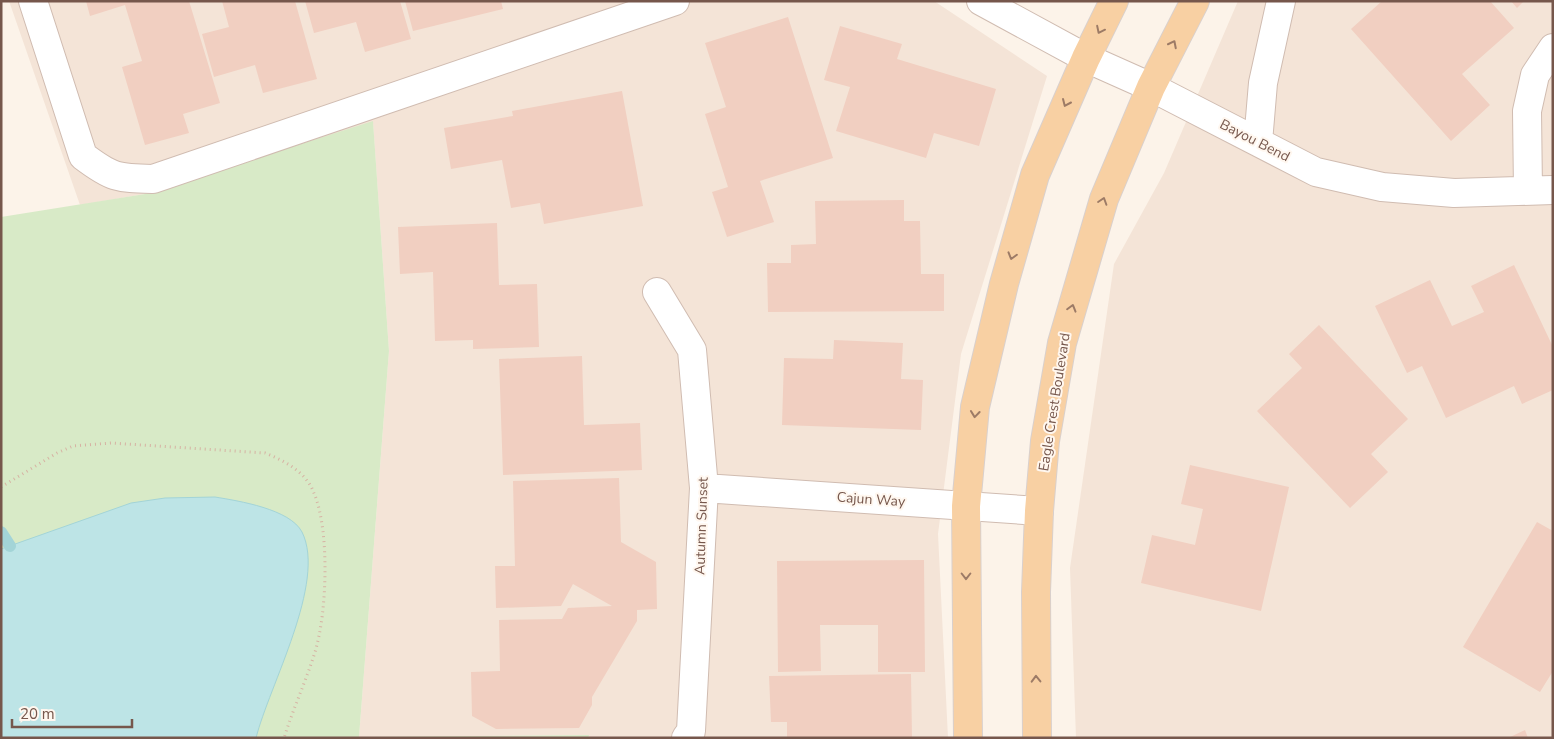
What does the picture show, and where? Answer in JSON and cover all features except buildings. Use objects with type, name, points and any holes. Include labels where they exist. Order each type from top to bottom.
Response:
[{"type":"main road","points":[[968,738],[966,506],[975,407],[1004,284],[1035,174],[1086,58],[1114,1]]},
{"type":"main road","name":"Eagle Crest Boulevard","points":[[1037,738],[1036,592],[1038,511],[1046,441],[1062,343],[1104,199],[1151,87],[1195,1]]},
{"type":"street","points":[[33,1],[83,156],[100,169],[120,178],[153,179],[675,1]]},
{"type":"street","name":"Bayou Bend","points":[[980,1],[1086,58],[1151,87],[1316,172],[1382,187],[1454,193],[1540,190]]},
{"type":"street","points":[[1258,142],[1263,83],[1281,1]]},
{"type":"street","points":[[1540,190],[1527,111],[1535,75],[1553,48]]},
{"type":"street","name":"Autumn Sunset","points":[[657,292],[692,350],[704,488],[691,731],[686,738]]},
{"type":"street","name":"Cajun Way","points":[[704,488],[1038,511]]},
{"type":"path","points":[[1,488],[57,453],[73,446],[111,443],[265,453],[284,461],[300,473],[314,492],[321,520],[325,561],[324,596],[316,650],[284,738]]},
{"type":"shaded area","points":[[9,1],[934,1],[1047,76],[961,354],[938,534],[948,738],[588,738],[588,735],[359,737],[389,351],[373,122],[145,194],[80,205]]},
{"type":"shaded area","points":[[1238,1],[1553,1],[1553,738],[1076,738],[1070,568],[1114,264],[1164,173]]},
{"type":"green space","points":[[373,121],[389,351],[359,737],[589,735],[588,738],[1,738],[1,217],[145,194]]},
{"type":"water","points":[[215,497],[263,507],[287,517],[302,532],[308,553],[307,578],[302,605],[256,738],[1,738],[1,549],[131,503],[165,498]]},
{"type":"waterway","points":[[1,532],[10,546]]}]
